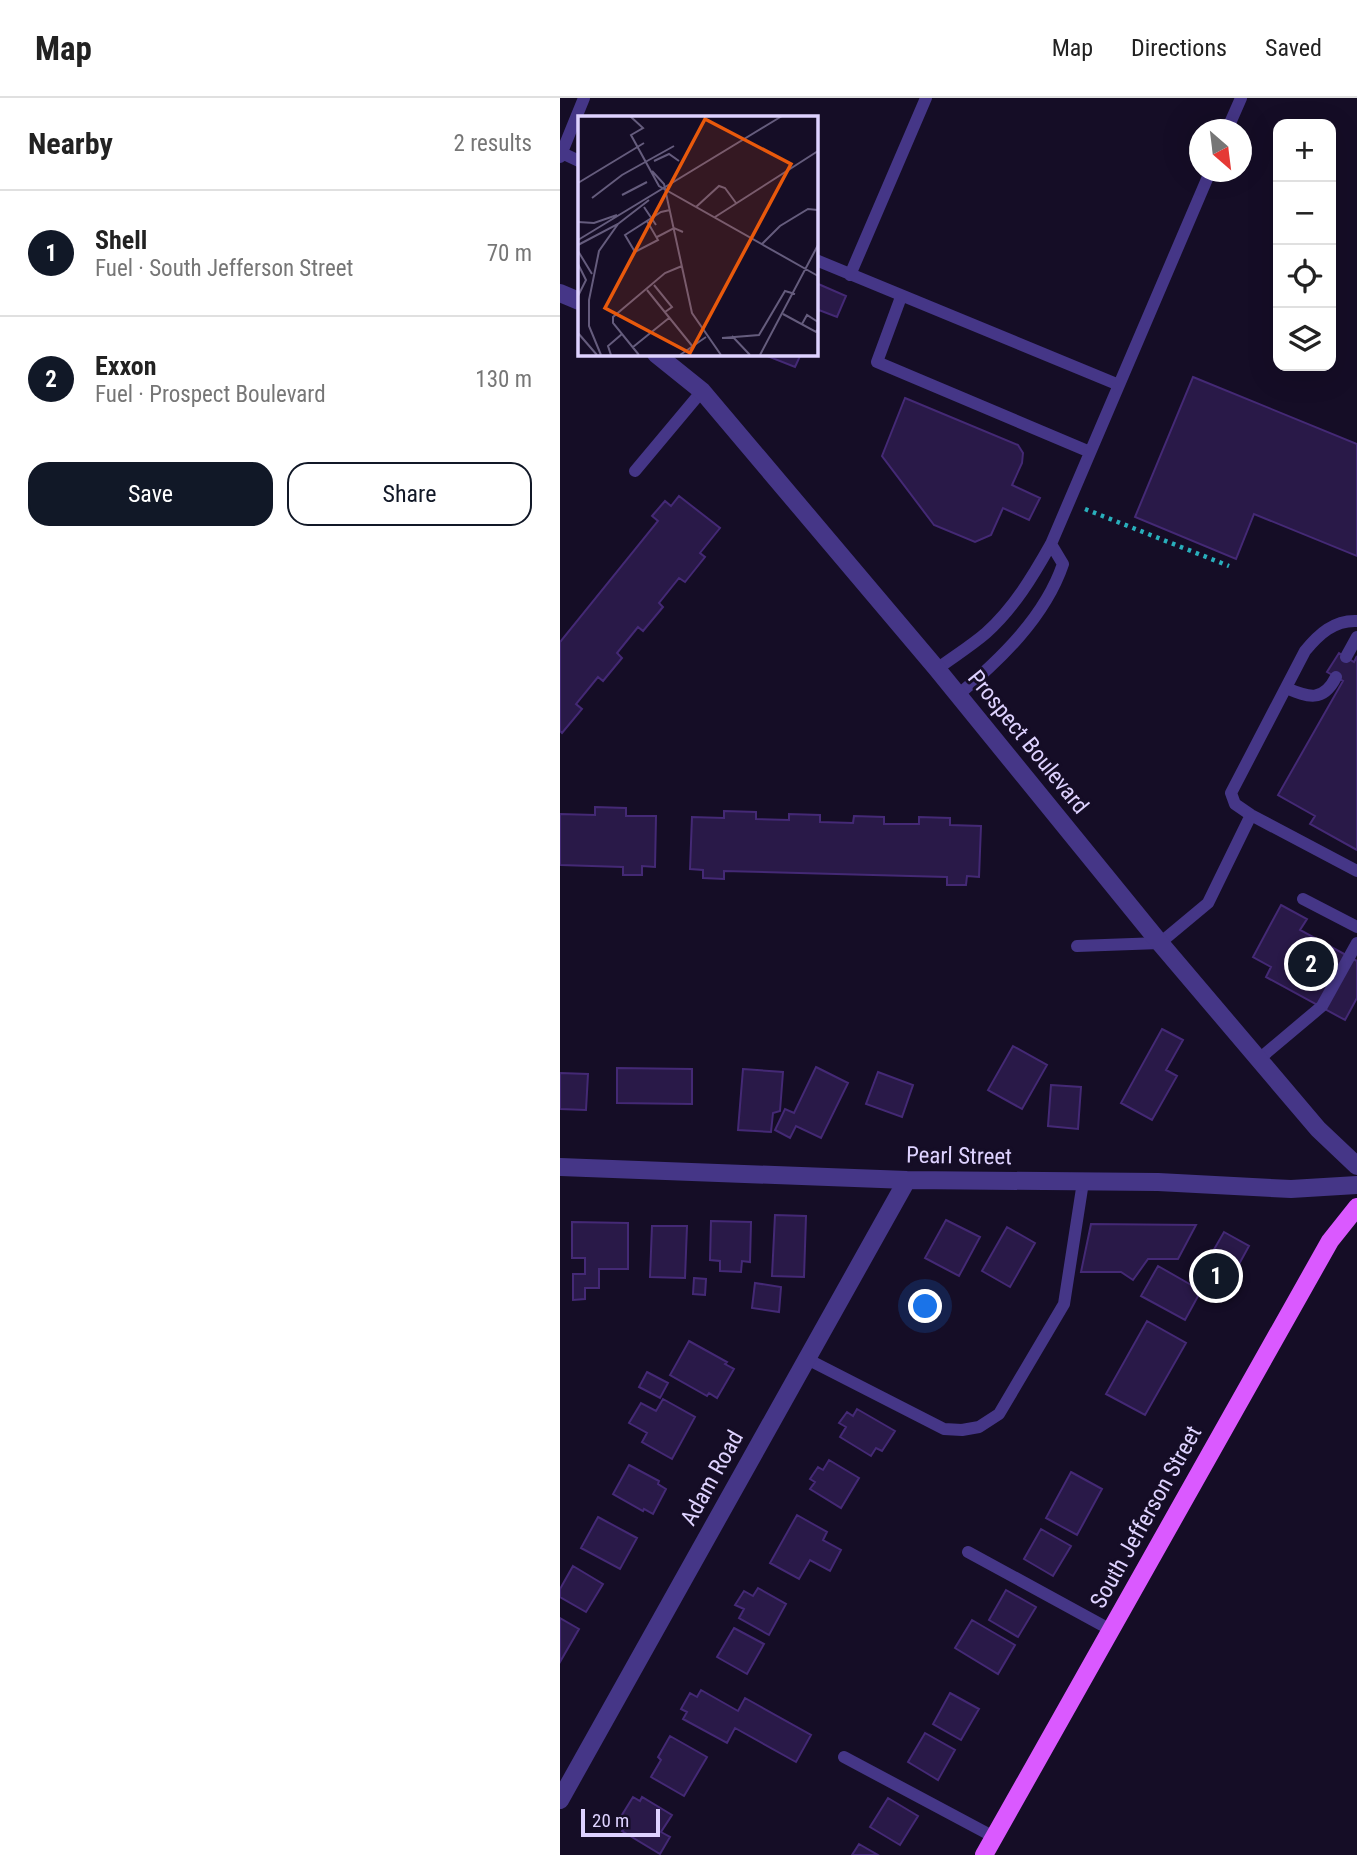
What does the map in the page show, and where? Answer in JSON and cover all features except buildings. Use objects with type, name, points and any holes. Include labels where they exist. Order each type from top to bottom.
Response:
[{"type":"main road","name":"South Jefferson Street","points":[[984,1855],[1330,1241],[1357,1207]]},
{"type":"street","points":[[560,293],[578,301]]},
{"type":"street","name":"Prospect Boulevard","points":[[657,355],[702,391],[937,669],[1160,943],[1318,1129],[1357,1166]]},
{"type":"street","name":"Pearl Street","points":[[560,1167],[907,1180],[1158,1182],[1291,1189],[1357,1185]]},
{"type":"street","name":"Adam Road","points":[[560,1800],[907,1180]]},
{"type":"lane","points":[[578,160],[561,155],[584,98]]},
{"type":"lane","points":[[850,275],[926,98]]},
{"type":"lane","points":[[1232,119],[1241,98]]},
{"type":"lane","points":[[937,669],[986,633],[1006,612],[1029,583],[1051,544],[1206,182]]},
{"type":"lane","points":[[817,260],[1119,385]]},
{"type":"lane","points":[[901,297],[877,362],[1090,452]]},
{"type":"lane","points":[[635,471],[702,391]]},
{"type":"lane","points":[[958,695],[984,674],[1034,618],[1058,580],[1063,564],[1051,544]]},
{"type":"lane","points":[[1357,621],[1331,626],[1305,651],[1231,793],[1235,804],[1251,815],[1357,871]]},
{"type":"lane","points":[[1346,657],[1357,637]]},
{"type":"lane","points":[[1286,688],[1308,697],[1319,695],[1332,685],[1336,677]]},
{"type":"lane","points":[[1077,946],[1160,943],[1208,903],[1251,815]]},
{"type":"lane","points":[[1303,899],[1357,927]]},
{"type":"lane","points":[[1259,1059],[1322,1006],[1357,943]]},
{"type":"lane","points":[[807,1359],[944,1429],[979,1427],[999,1414],[1064,1304],[1083,1182]]},
{"type":"lane","points":[[968,1552],[1111,1630]]},
{"type":"lane","points":[[844,1757],[994,1837]]},
{"type":"path","points":[[1069,503],[1228,566]]},
{"type":"place","name":"Exxon","points":[[1311,964]]},
{"type":"place","name":"Shell","points":[[1216,1276]]}]
